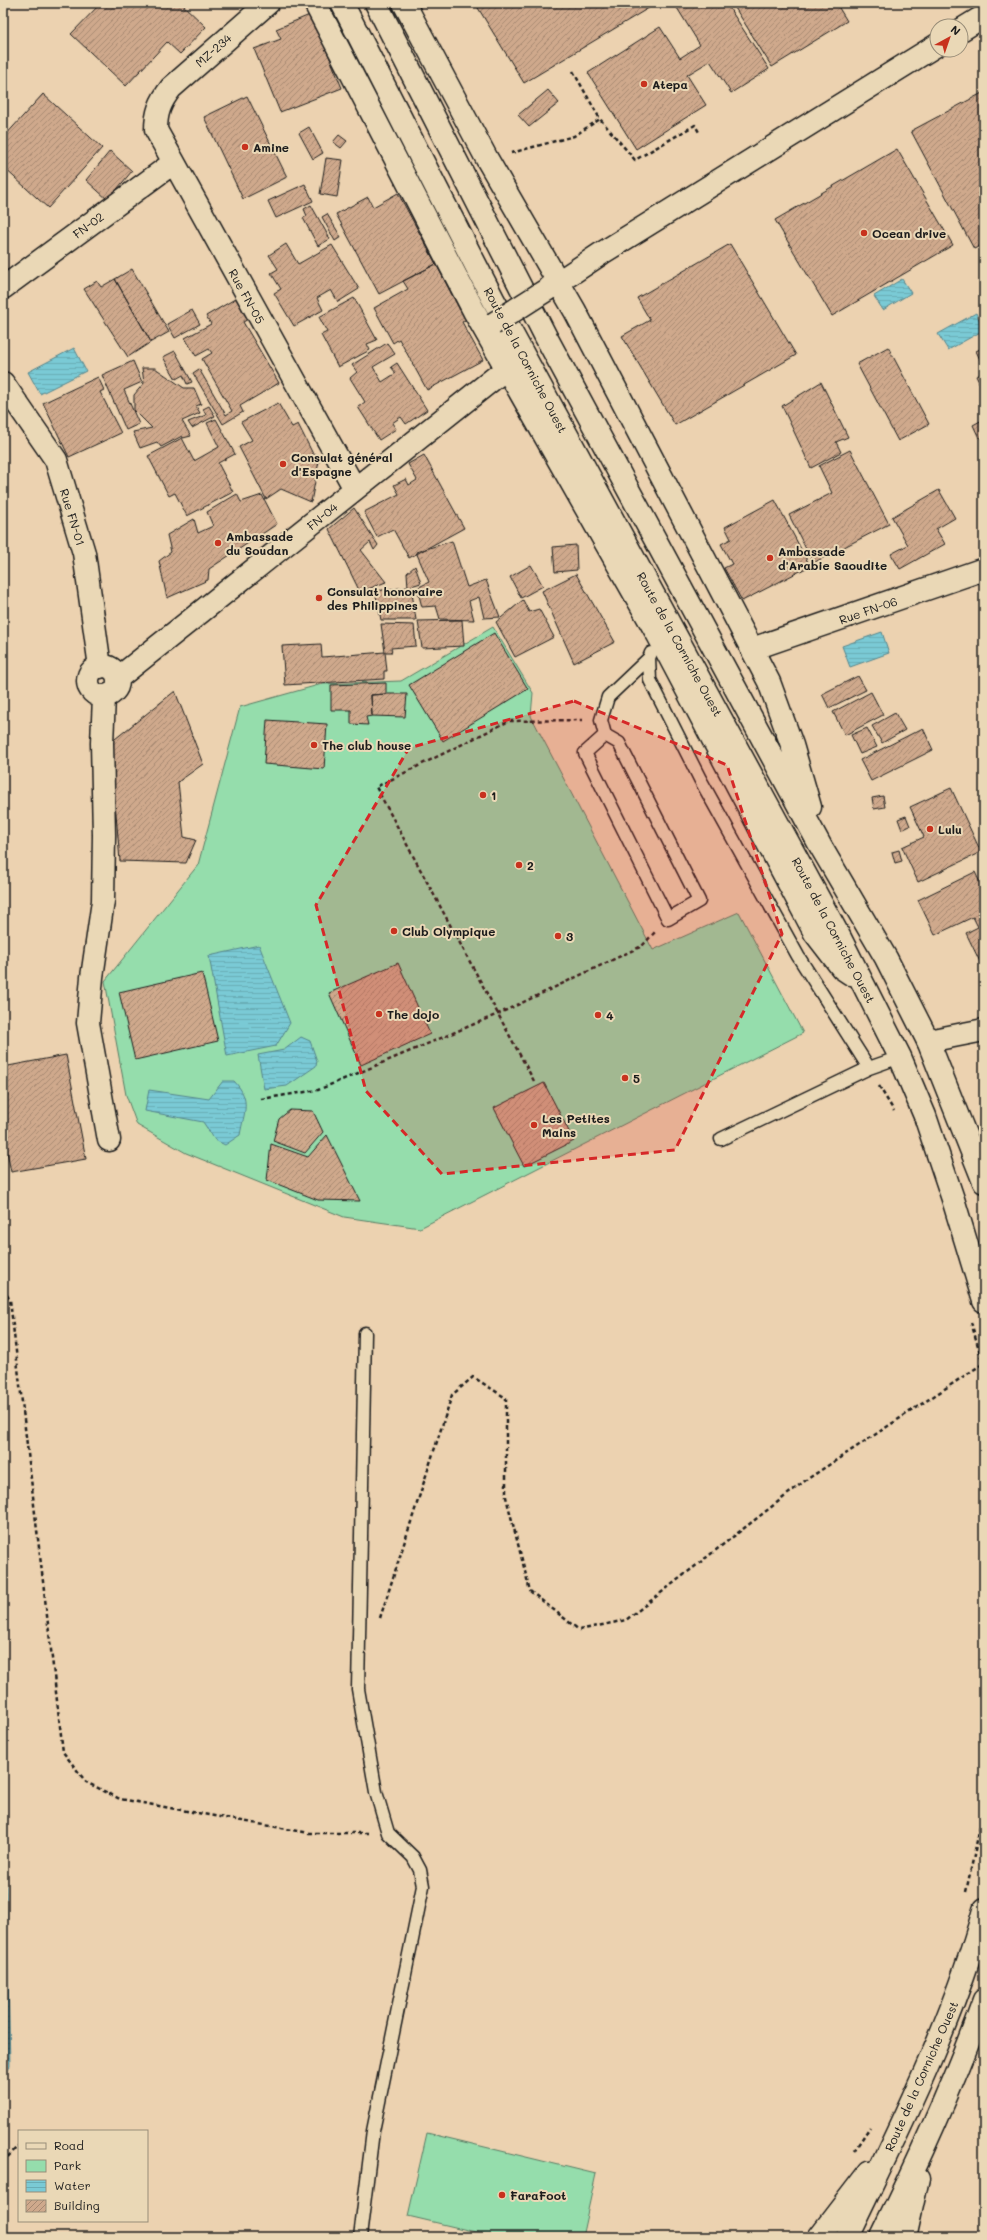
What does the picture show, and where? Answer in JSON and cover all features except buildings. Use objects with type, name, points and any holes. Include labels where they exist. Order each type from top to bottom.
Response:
[{"type":"main road","name":"MZ-234","points":[[162,100],[170,88],[268,3]]},
{"type":"main road","points":[[315,3],[384,139],[489,327],[507,368],[658,635],[815,933],[842,968],[863,982]]},
{"type":"main road","name":"Route de la Corniche Ouest","points":[[342,3],[507,326],[863,982],[900,1057],[925,1116],[953,1199],[984,1301]]},
{"type":"main road","points":[[376,3],[517,283],[821,847],[886,958],[928,1041],[984,1182]]},
{"type":"main road","points":[[404,3],[554,286],[769,682],[792,745],[821,847]]},
{"type":"main road","points":[[969,25],[984,16]]},
{"type":"main road","points":[[489,327],[554,286],[602,253],[929,50]]},
{"type":"main road","name":"Rue FN-05","points":[[162,100],[156,116],[156,130],[173,164],[355,489]]},
{"type":"main road","name":"FN-02","points":[[3,288],[173,164]]},
{"type":"main road","name":"FN-04","points":[[118,678],[507,368]]},
{"type":"main road","name":"Rue FN-01","points":[[3,383],[56,460],[84,553],[100,666]]},
{"type":"main road","name":"Rue FN-06","points":[[752,649],[984,569]]},
{"type":"main road","points":[[100,666],[109,667],[117,674],[118,678],[115,690],[104,697],[93,693],[88,684],[89,675],[95,668],[100,666]]},
{"type":"main road","points":[[104,697],[102,743],[103,902],[92,977],[88,1023],[109,1140]]},
{"type":"main road","points":[[928,1041],[984,1030]]},
{"type":"main road","name":"Route de la Corniche Ouest","points":[[847,2237],[929,2063],[957,1994],[984,1910]]},
{"type":"main road","points":[[880,2237],[924,2150],[982,2012]]},
{"type":"main road","points":[[819,2237],[848,2198],[888,2150]]},
{"type":"main road","points":[[911,2235],[924,2150]]},
{"type":"lane","points":[[658,635],[649,658],[650,680],[700,779],[798,956],[869,1068]]},
{"type":"lane","points":[[605,735],[585,753],[668,919],[699,901],[619,743],[605,735],[601,720],[608,697],[649,658]]},
{"type":"lane","points":[[721,1139],[869,1068],[900,1057]]},
{"type":"lane","points":[[360,2237],[373,2131],[423,1886],[420,1870],[412,1857],[388,1833],[376,1792],[358,1689],[365,1333]]},
{"type":"path","points":[[573,71],[600,119],[634,160],[695,125],[700,134]]},
{"type":"path","points":[[487,159],[574,136],[600,119]]},
{"type":"path","points":[[534,1081],[376,786],[509,721],[601,720]]},
{"type":"path","points":[[261,1099],[318,1090],[498,1014],[642,946],[668,919]]},
{"type":"path","points":[[3,1289],[10,1300],[63,1752],[86,1782],[120,1799],[309,1833],[388,1833]]},
{"type":"path","points":[[379,1621],[452,1396],[473,1377],[506,1398],[506,1497],[530,1591],[579,1630],[626,1620],[806,1480],[984,1364]]},
{"type":"path","points":[[965,1896],[984,1808]]},
{"type":"path","points":[[851,2155],[872,2124]]},
{"type":"path","points":[[3,2162],[18,2146]]},
{"type":"highlighted area","points":[[574,701],[727,765],[782,934],[675,1150],[442,1174],[366,1091],[316,905],[409,748]]},
{"type":"green space","name":"Club Olympique","points":[[493,627],[533,693],[531,716],[653,950],[739,912],[803,1033],[420,1228],[344,1217],[186,1153],[137,1125],[126,1095],[105,981],[198,865],[240,707],[322,684],[401,681]]},
{"type":"green space","name":"FaraFoot","points":[[427,2133],[596,2174],[582,2237],[497,2237],[408,2216]]},
{"type":"water","points":[[902,279],[911,293],[883,310],[874,296]]},
{"type":"water","points":[[976,313],[984,330],[948,350],[938,334]]},
{"type":"water","points":[[74,348],[86,371],[40,394],[28,372]]},
{"type":"water","points":[[882,632],[889,653],[850,667],[842,646]]},
{"type":"water","points":[[259,945],[290,1023],[276,1046],[227,1056],[209,956]]},
{"type":"water","points":[[301,1037],[310,1041],[317,1061],[316,1066],[287,1086],[264,1089],[258,1055],[284,1050]]},
{"type":"water","points":[[223,1081],[234,1081],[240,1088],[245,1100],[245,1113],[240,1135],[225,1145],[215,1140],[203,1122],[145,1111],[149,1090],[209,1099]]},
{"type":"water","points":[[3,1830],[5,1841],[10,2066],[3,2080]]},
{"type":"place","name":"Atepa","points":[[644,84]]},
{"type":"place","name":"Amine","points":[[245,147]]},
{"type":"place","name":"Ocean drive","points":[[864,233]]},
{"type":"place","name":"Consulat général d'Espagne","points":[[283,464]]},
{"type":"place","name":"Ambassade du Soudan","points":[[218,543]]},
{"type":"place","name":"Ambassade d'Arabie Saoudite","points":[[770,558]]},
{"type":"place","name":"Consulat honoraire des Philippines","points":[[319,598]]},
{"type":"place","name":"The club house","points":[[314,745]]},
{"type":"place","name":"1","points":[[483,795]]},
{"type":"place","name":"Lulu","points":[[930,829]]},
{"type":"place","name":"2","points":[[519,865]]},
{"type":"place","name":"Club Olympique","points":[[394,931]]},
{"type":"place","name":"3","points":[[558,936]]},
{"type":"place","name":"The dojo","points":[[379,1014]]},
{"type":"place","name":"4","points":[[598,1015]]},
{"type":"place","name":"5","points":[[625,1078]]},
{"type":"place","name":"Les Petites Mains","points":[[534,1125]]},
{"type":"place","name":"FaraFoot","points":[[502,2195]]}]
